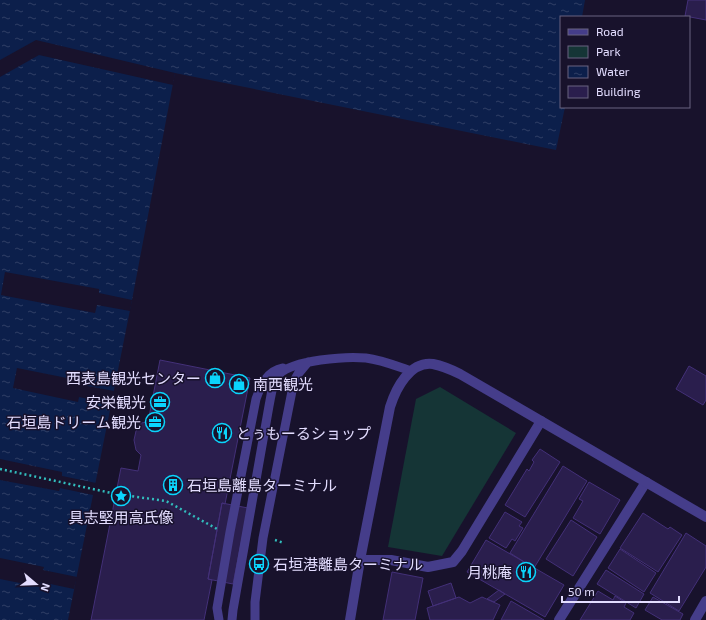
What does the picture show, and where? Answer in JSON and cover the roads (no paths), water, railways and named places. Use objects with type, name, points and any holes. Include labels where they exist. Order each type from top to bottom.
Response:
[{"type":"street","points":[[350,620],[360,560],[390,407],[394,395],[411,371],[421,366],[432,364],[460,374],[706,517]]},
{"type":"street","points":[[360,560],[392,560],[428,567],[453,562],[462,552],[540,421]]},
{"type":"street","points":[[559,620],[646,482]]},
{"type":"street","points":[[695,620],[706,601]]},
{"type":"lane","points":[[219,620],[218,608],[230,532],[256,399],[260,387],[269,374],[278,369],[318,360],[365,358],[386,362],[411,371]]},
{"type":"lane","points":[[255,620],[255,602],[263,538],[294,381],[308,362]]},
{"type":"lane","points":[[232,620],[232,610],[274,381],[279,374],[298,364]]},
{"type":"water","points":[[0,0],[585,0],[582,16],[560,16],[560,108],[565,108],[556,150],[175,73],[132,300],[68,620],[0,620]]},
{"type":"place","name":"西表島観光センター","points":[[215,378]]},
{"type":"place","name":"南西観光","points":[[239,384]]},
{"type":"place","name":"安栄観光","points":[[160,402]]},
{"type":"place","name":"石垣島ドリーム観光","points":[[155,422]]},
{"type":"place","name":"とぅもーるショップ","points":[[222,433]]},
{"type":"place","name":"石垣島離島ターミナル","points":[[173,485]]},
{"type":"place","name":"具志堅用高氏像","points":[[121,496]]},
{"type":"place","name":"石垣港離島ターミナル","points":[[259,564]]},
{"type":"place","name":"月桃庵","points":[[526,572]]}]
